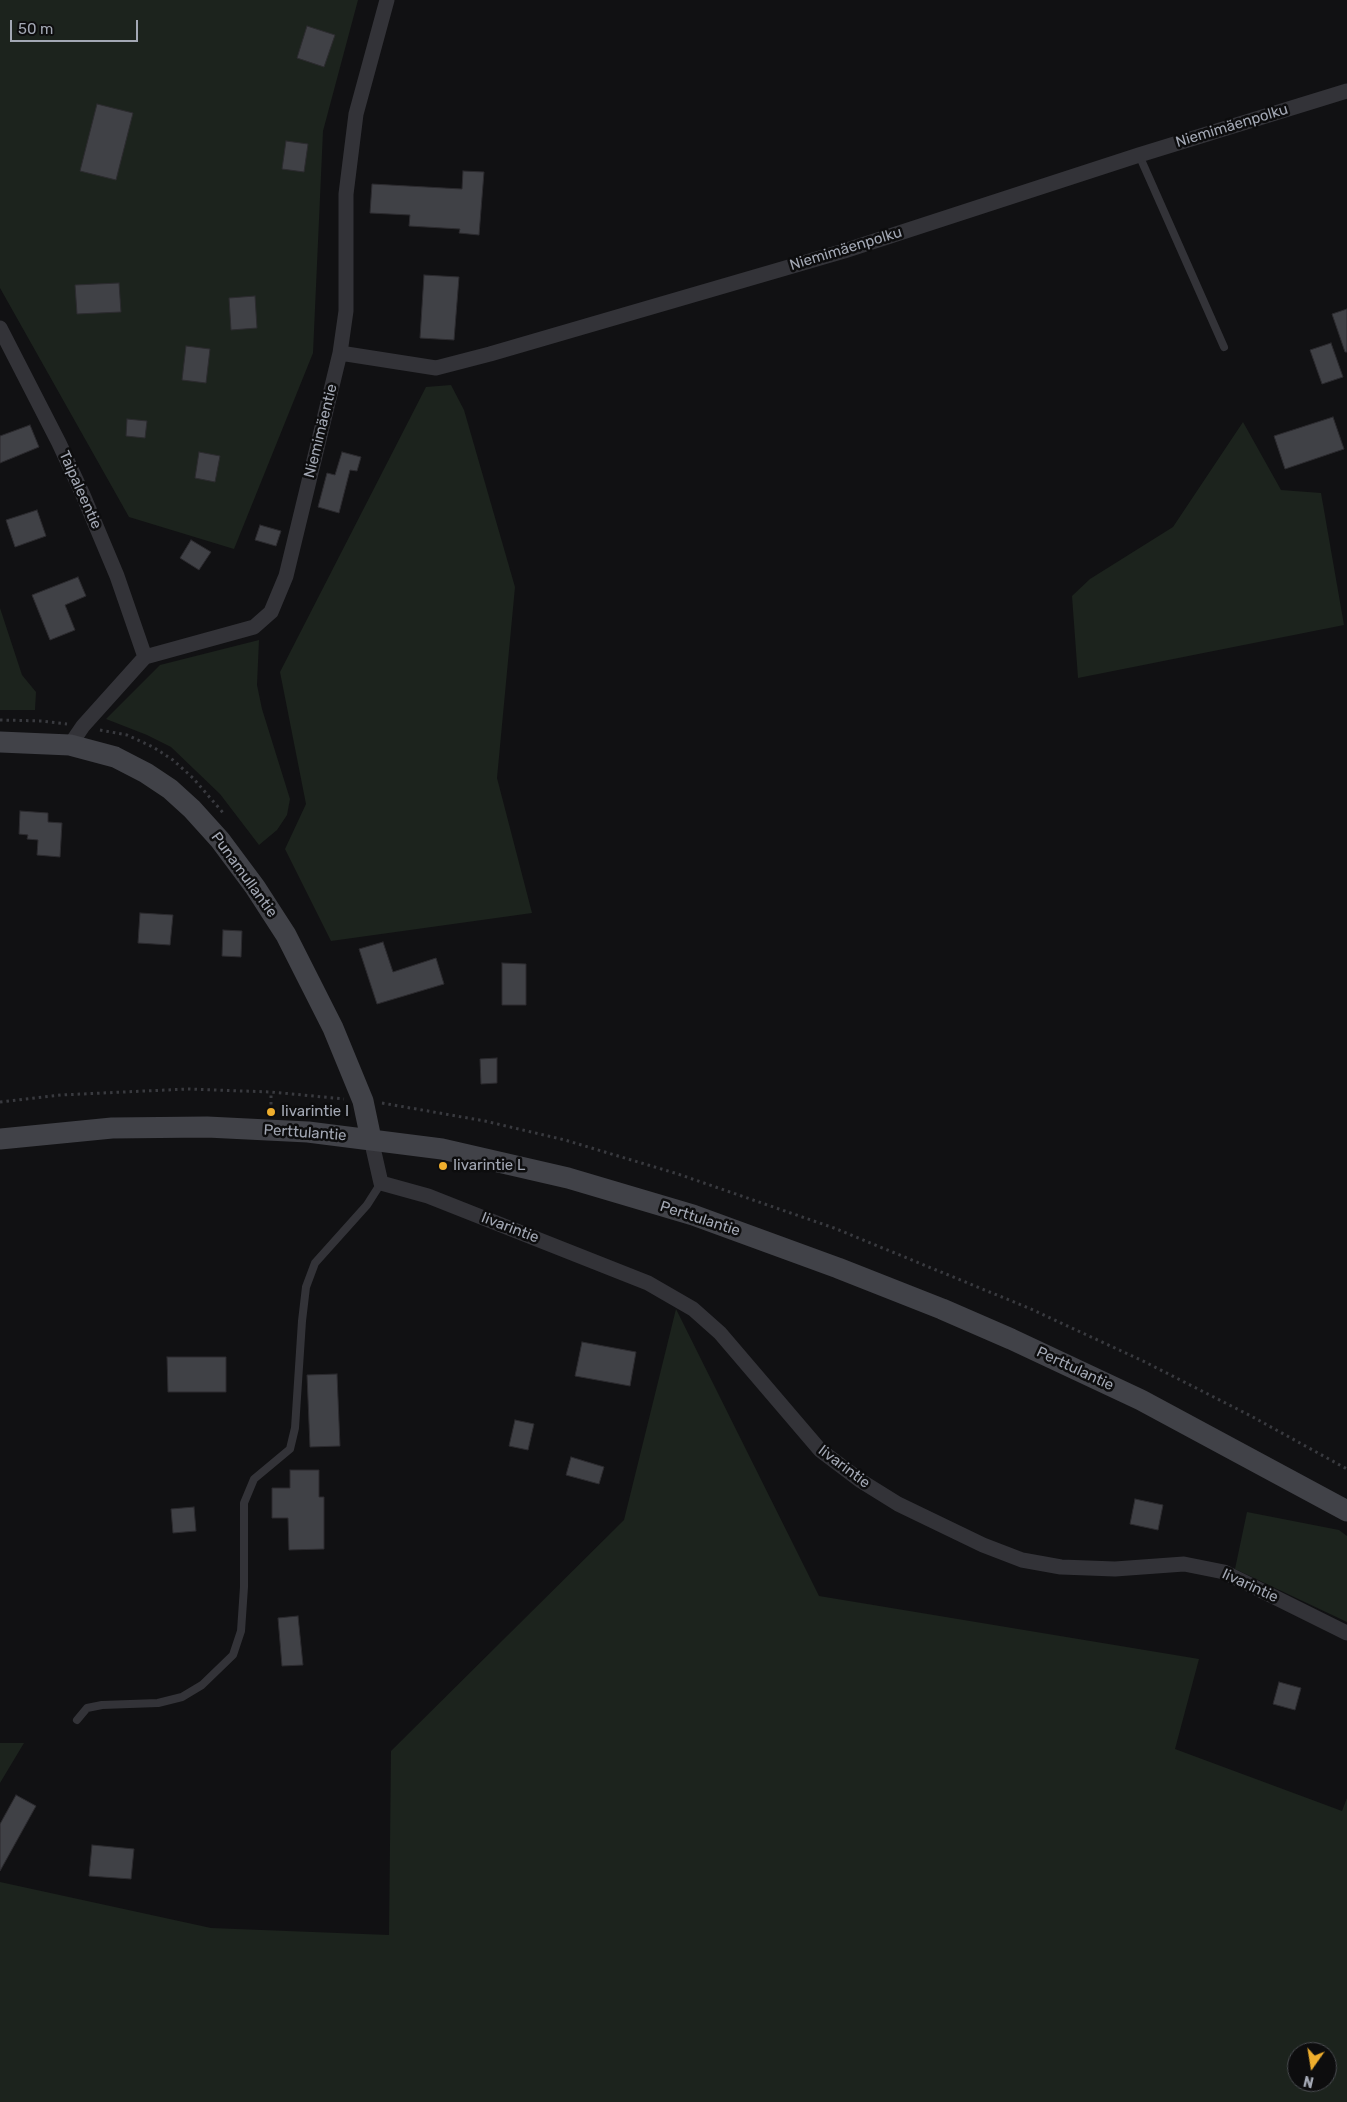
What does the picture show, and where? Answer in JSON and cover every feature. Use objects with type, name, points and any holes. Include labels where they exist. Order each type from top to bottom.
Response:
[{"type":"street","name":"Niemimäentie","points":[[145,657],[254,627],[271,612],[286,576],[340,353],[346,311],[346,194],[356,114],[387,0]]},
{"type":"street","name":"Niemimäenpolku","points":[[340,353],[436,368],[454,364],[844,251],[1139,155],[1347,91]]},
{"type":"street","name":"Taipaleentie","points":[[0,328],[59,443],[83,495],[117,576],[145,657]]},
{"type":"street","points":[[70,745],[83,726],[145,657]]},
{"type":"street","name":"Punamullantie","points":[[0,742],[70,745],[115,757],[146,773],[170,789],[192,809],[220,840],[286,934],[333,1028],[363,1101],[371,1138]]},
{"type":"street","name":"Perttulantie","points":[[0,1140],[112,1128],[207,1128],[308,1132],[371,1138],[442,1149],[568,1178],[693,1216],[838,1268],[1002,1335],[1142,1400],[1347,1510]]},
{"type":"street","points":[[371,1138],[381,1182]]},
{"type":"street","name":"Iivarintie","points":[[381,1182],[428,1196],[613,1268],[648,1283],[693,1309],[720,1333],[820,1450],[861,1481],[898,1504],[983,1545],[1022,1560],[1061,1567],[1115,1569],[1184,1564],[1224,1572],[1347,1632]]},
{"type":"lane","points":[[1139,155],[1224,348]]},
{"type":"lane","points":[[77,1720],[87,1708],[158,1703],[182,1697],[202,1685],[233,1655],[241,1631],[244,1587],[244,1503],[254,1479],[290,1449],[295,1428],[306,1287],[315,1263],[367,1206],[381,1182]]},
{"type":"path","points":[[0,1102],[61,1095],[124,1091],[188,1089],[271,1092],[363,1101],[485,1121],[565,1140],[678,1174],[834,1228],[1031,1309],[1136,1358],[1251,1416],[1347,1469]]},
{"type":"path","points":[[271,1092],[271,1112]]},
{"type":"shaded area","points":[[0,0],[358,0],[323,131],[313,353],[234,549],[129,517],[0,288]]},
{"type":"shaded area","points":[[451,385],[464,410],[515,587],[497,778],[532,913],[331,941],[285,849],[306,804],[280,672],[426,387]]},
{"type":"shaded area","points":[[1243,422],[1281,490],[1321,493],[1344,625],[1078,678],[1072,596],[1090,579],[1173,527]]},
{"type":"shaded area","points":[[0,608],[22,675],[36,692],[35,710],[0,710]]},
{"type":"shaded area","points":[[259,640],[257,685],[262,709],[290,799],[287,815],[277,830],[259,845],[220,794],[171,747],[147,735],[106,719],[160,665]]},
{"type":"shaded area","points":[[676,1309],[819,1596],[1199,1659],[1175,1749],[1342,1811],[1347,1798],[1347,2102],[0,2102],[0,1882],[211,1928],[389,1935],[391,1751],[624,1520]]},
{"type":"shaded area","points":[[1247,1512],[1339,1530],[1347,1536],[1347,1622],[1235,1569]]},
{"type":"shaded area","points":[[0,1743],[24,1743],[0,1783]]},
{"type":"building","points":[[307,26],[335,35],[324,67],[297,58]]},
{"type":"building","points":[[97,104],[133,113],[116,180],[80,171]]},
{"type":"building","points":[[286,141],[308,144],[304,172],[282,169]]},
{"type":"building","points":[[463,171],[484,172],[479,235],[459,233],[460,229],[409,226],[410,215],[370,213],[372,184],[462,189]]},
{"type":"building","points":[[424,275],[459,277],[454,340],[420,338]]},
{"type":"building","points":[[119,283],[121,312],[77,314],[75,285]]},
{"type":"building","points":[[255,296],[257,328],[231,330],[229,298]]},
{"type":"building","points":[[1347,309],[1347,352],[1345,352],[1332,314]]},
{"type":"building","points":[[1331,343],[1343,377],[1322,384],[1310,350]]},
{"type":"building","points":[[186,346],[210,349],[206,383],[182,380]]},
{"type":"building","points":[[1333,417],[1344,449],[1285,469],[1274,436]]},
{"type":"building","points":[[127,419],[147,421],[145,438],[126,436]]},
{"type":"building","points":[[30,425],[39,447],[0,463],[0,436]]},
{"type":"building","points":[[199,452],[220,456],[215,482],[195,478]]},
{"type":"building","points":[[342,452],[361,457],[357,471],[350,470],[339,513],[318,507],[327,473],[335,475]]},
{"type":"building","points":[[37,510],[46,536],[15,547],[6,520]]},
{"type":"building","points":[[260,525],[281,531],[276,546],[255,540]]},
{"type":"building","points":[[191,540],[211,552],[199,570],[180,558]]},
{"type":"building","points":[[78,577],[86,596],[65,605],[75,630],[50,640],[32,595]]},
{"type":"building","points":[[20,811],[48,813],[48,822],[62,823],[60,857],[37,855],[38,840],[27,839],[28,835],[19,834]]},
{"type":"building","points":[[140,913],[173,915],[170,945],[138,943]]},
{"type":"building","points":[[223,930],[242,931],[241,957],[222,956]]},
{"type":"building","points":[[383,942],[393,972],[436,958],[444,984],[377,1004],[359,949]]},
{"type":"building","points":[[502,963],[526,964],[526,1005],[502,1005]]},
{"type":"building","points":[[497,1058],[497,1083],[481,1084],[480,1059]]},
{"type":"building","points":[[582,1342],[636,1352],[630,1386],[575,1376]]},
{"type":"building","points":[[167,1357],[226,1357],[226,1392],[168,1392]]},
{"type":"building","points":[[337,1374],[340,1446],[310,1447],[307,1375]]},
{"type":"building","points":[[515,1420],[534,1424],[528,1450],[509,1446]]},
{"type":"building","points":[[571,1457],[604,1467],[599,1484],[566,1475]]},
{"type":"building","points":[[290,1470],[319,1470],[319,1497],[324,1497],[324,1549],[289,1550],[288,1518],[272,1518],[272,1488],[290,1488]]},
{"type":"building","points":[[1135,1499],[1163,1505],[1158,1530],[1130,1524]]},
{"type":"building","points":[[194,1507],[196,1531],[173,1533],[171,1509]]},
{"type":"building","points":[[298,1616],[303,1665],[282,1666],[278,1618]]},
{"type":"building","points":[[1279,1682],[1301,1688],[1295,1710],[1273,1704]]},
{"type":"building","points":[[16,1795],[36,1806],[0,1871],[0,1824]]},
{"type":"building","points":[[92,1845],[134,1849],[131,1879],[89,1876]]},
{"type":"place","name":"Iivarintie I","points":[[271,1112]]},
{"type":"place","name":"Iivarintie L","points":[[443,1166]]}]
